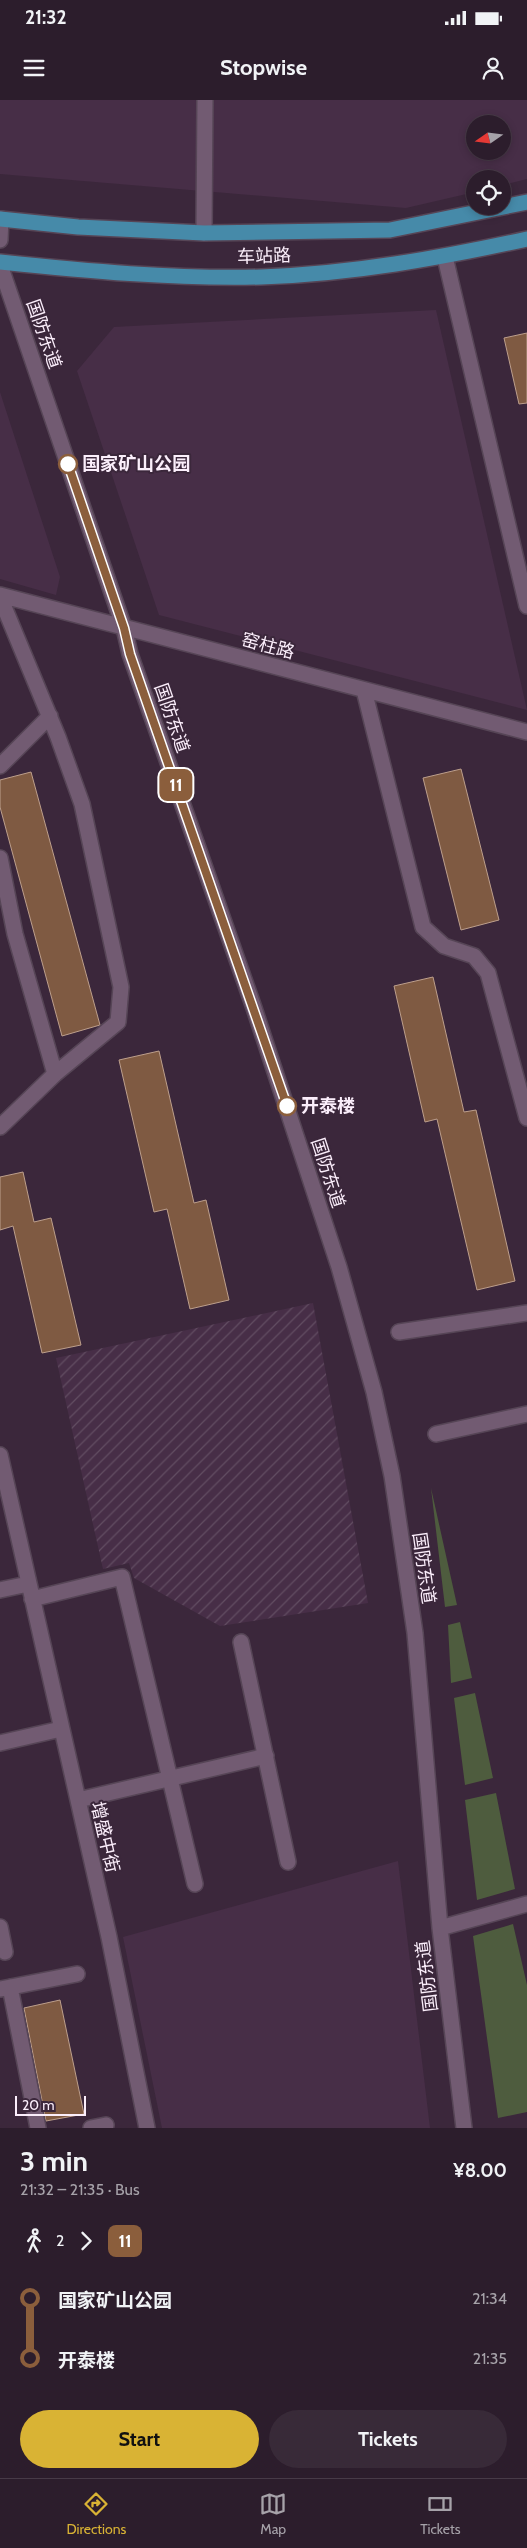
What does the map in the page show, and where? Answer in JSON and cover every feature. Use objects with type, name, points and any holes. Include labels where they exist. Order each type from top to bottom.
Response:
[{"type":"main road","name":"车站路","points":[[0,219],[78,227],[204,233],[390,230],[527,202]]},
{"type":"main road","name":"车站路","points":[[0,263],[77,270],[261,277],[347,270],[445,257],[527,239]]},
{"type":"street","points":[[204,100],[204,233]]},
{"type":"street","points":[[0,219],[0,240]]},
{"type":"street","points":[[445,257],[527,606]]},
{"type":"street","name":"国防东道","points":[[0,263],[124,628],[130,654],[254,1008],[330,1240],[374,1392],[392,1476],[415,1633],[440,1928],[464,2128]]},
{"type":"street","points":[[0,596],[50,716],[82,804],[121,987],[118,1022],[55,1074],[0,1127]]},
{"type":"street","name":"窑柱路","points":[[0,596],[527,732]]},
{"type":"street","points":[[364,690],[423,928],[444,946],[474,956],[488,973],[527,1118]]},
{"type":"street","points":[[0,766],[50,716]]},
{"type":"street","points":[[0,858],[15,934],[55,1074]]},
{"type":"street","points":[[399,1332],[527,1313]]},
{"type":"street","points":[[436,1434],[527,1414]]},
{"type":"street","name":"增盛中街","points":[[0,1455],[109,1937],[147,2128]]},
{"type":"street","points":[[0,1590],[30,1592],[122,1578],[196,1884]]},
{"type":"street","points":[[241,1642],[288,1862]]},
{"type":"street","points":[[0,1744],[62,1729]]},
{"type":"street","points":[[78,1800],[266,1756]]},
{"type":"street","points":[[440,1928],[527,1904]]},
{"type":"street","points":[[0,1927],[5,1952]]},
{"type":"street","points":[[38,2128],[5,1988],[77,1974]]},
{"type":"shaded area","points":[[0,100],[527,100],[527,179],[511,183],[511,170],[466,170],[466,194],[406,208],[0,174]]},
{"type":"shaded area","points":[[436,310],[527,710],[159,615],[77,371],[114,327]]},
{"type":"shaded area","points":[[0,392],[60,577],[56,595],[0,579]]},
{"type":"shaded area","points":[[313,1303],[368,1603],[220,1626],[134,1578],[129,1563],[103,1569],[56,1358]]},
{"type":"shaded area","points":[[398,1861],[430,2128],[162,2128],[123,1937]]},
{"type":"green space","points":[[431,1488],[457,1605],[445,1607]]},
{"type":"green space","points":[[460,1622],[472,1678],[451,1683],[448,1625]]},
{"type":"green space","points":[[475,1693],[493,1778],[465,1785],[454,1698]]},
{"type":"green space","points":[[496,1793],[515,1889],[477,1900],[465,1800]]},
{"type":"green space","points":[[513,1924],[527,1985],[527,2112],[498,2118],[473,1936]]},
{"type":"building","points":[[527,333],[527,403],[519,404],[504,338]]},
{"type":"building","points":[[461,769],[499,920],[461,930],[423,778]]},
{"type":"building","points":[[31,772],[100,1025],[62,1036],[0,807],[0,780]]},
{"type":"building","points":[[433,977],[464,1112],[476,1110],[515,1281],[477,1290],[437,1119],[425,1122],[394,986]]},
{"type":"building","points":[[159,1051],[194,1203],[206,1200],[229,1300],[190,1309],[167,1209],[154,1212],[119,1060]]},
{"type":"building","points":[[23,1172],[34,1222],[51,1218],[81,1345],[42,1353],[13,1226],[0,1230],[0,1177]]},
{"type":"building","points":[[60,2000],[84,2114],[46,2121],[24,2008]]},
{"type":"bus line","name":"11","points":[[68,464],[124,628],[130,654],[287,1106]]},
{"type":"place","name":"国家矿山公园","points":[[68,464]]},
{"type":"place","name":"开泰楼","points":[[287,1106]]}]
